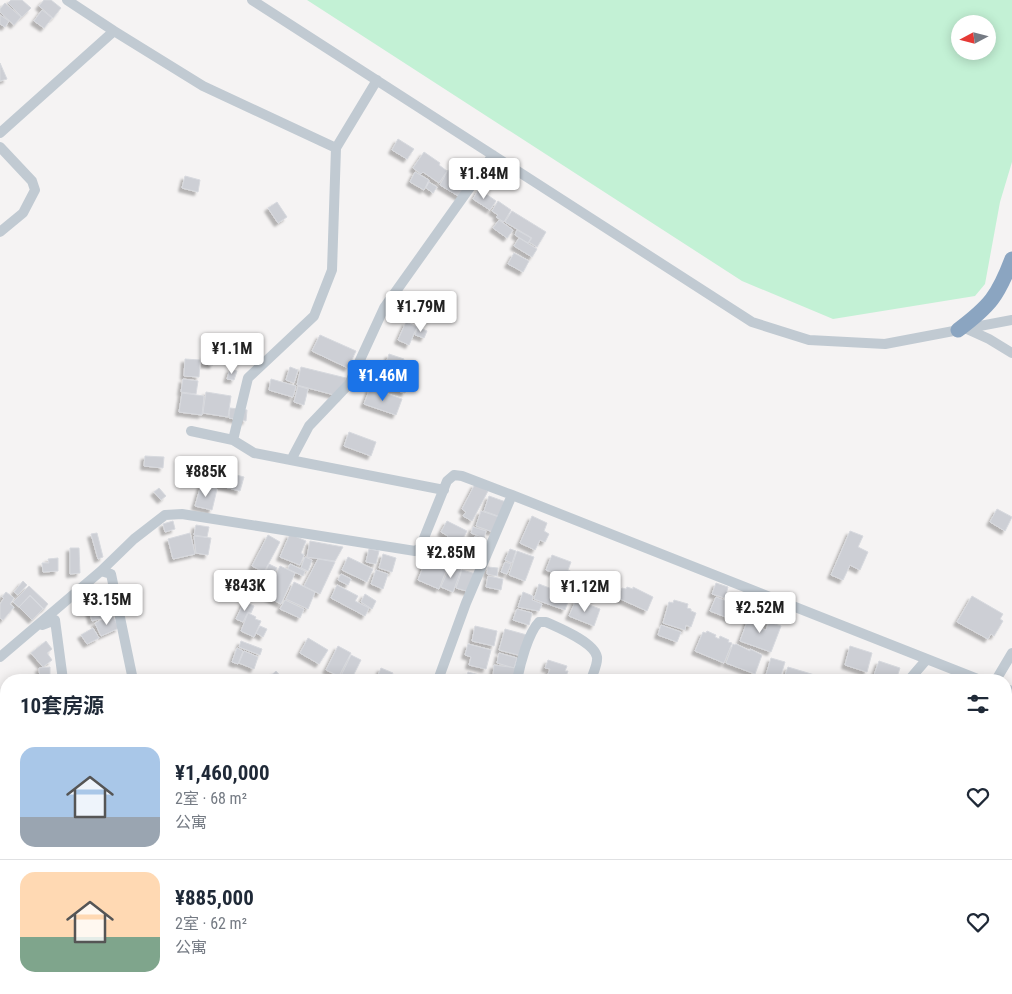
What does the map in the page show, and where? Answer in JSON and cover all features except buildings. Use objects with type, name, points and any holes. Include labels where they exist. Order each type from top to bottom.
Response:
[{"type":"highway","points":[[962,330],[980,314],[1002,286],[1012,259]]},
{"type":"street","points":[[67,0],[203,86],[336,148]]},
{"type":"street","points":[[252,0],[752,322],[809,340],[885,344],[1012,320]]},
{"type":"street","points":[[0,133],[114,31]]},
{"type":"street","points":[[233,440],[248,378],[314,316],[332,270],[336,148],[377,80]]},
{"type":"street","points":[[0,147],[32,181],[35,190],[23,213],[0,232]]},
{"type":"street","points":[[291,460],[308,426],[349,384],[384,308],[493,155]]},
{"type":"street","points":[[962,330],[989,339],[1012,353]]},
{"type":"street","points":[[191,431],[233,440],[254,453],[444,490]]},
{"type":"street","points":[[0,657],[165,514],[182,514],[415,551],[420,548],[447,481],[454,475],[462,476],[512,495],[965,674]]},
{"type":"street","points":[[440,674],[466,603],[512,495]]},
{"type":"street","points":[[101,571],[112,574],[131,674]]},
{"type":"street","points":[[35,627],[55,620],[62,674]]},
{"type":"street","points":[[518,674],[533,628],[539,622],[546,622],[588,643],[597,658],[593,674]]},
{"type":"street","points":[[1000,674],[1012,653]]},
{"type":"street","points":[[914,674],[927,659]]},
{"type":"green space","points":[[307,0],[1012,0],[1012,162],[1000,202],[985,284],[975,296],[833,319],[742,281]]}]
